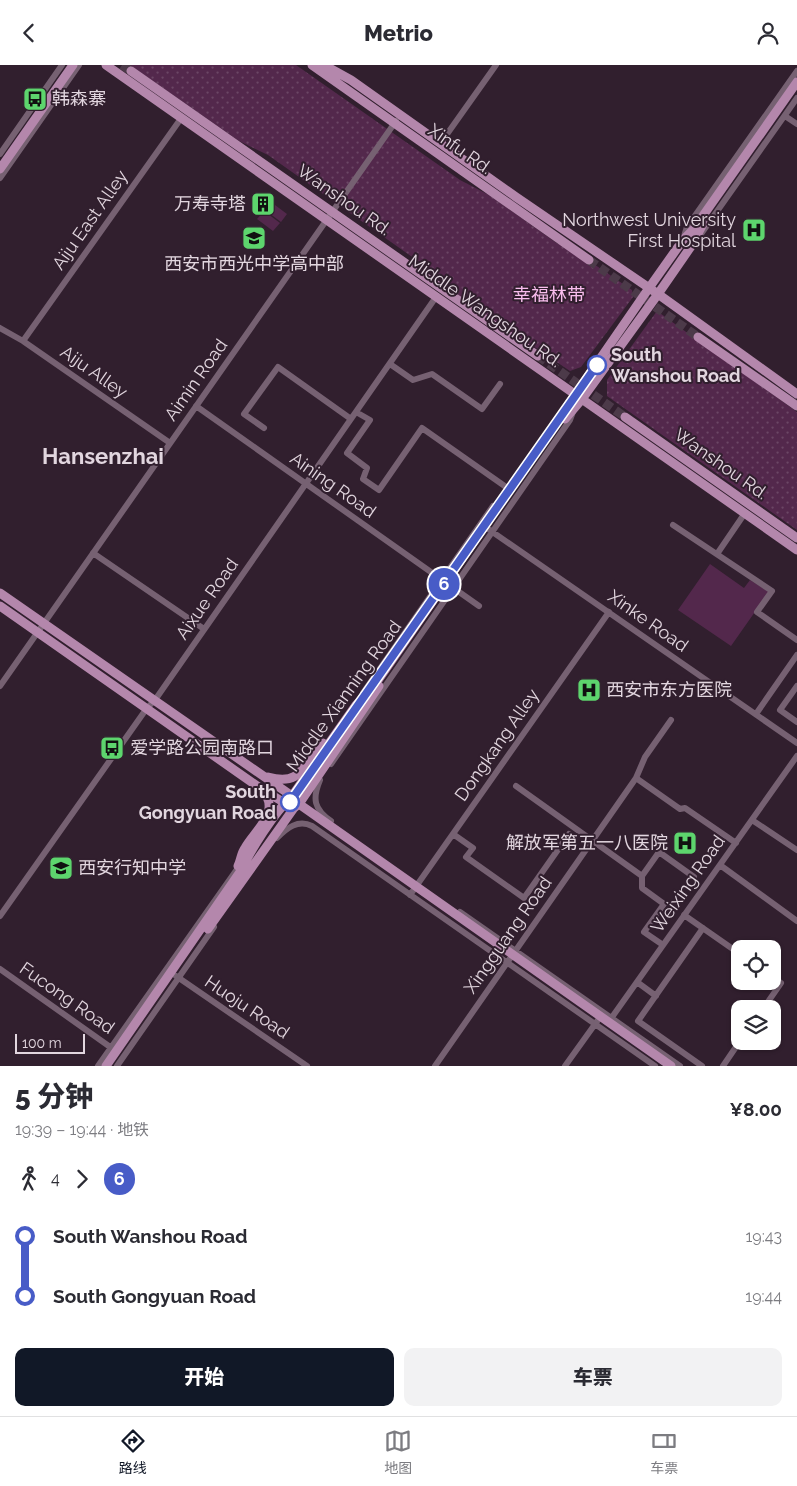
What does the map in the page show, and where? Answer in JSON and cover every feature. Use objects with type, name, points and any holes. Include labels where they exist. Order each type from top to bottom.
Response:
[{"type":"main road","points":[[0,161],[68,65]]},
{"type":"main road","points":[[0,169],[73,65]]},
{"type":"main road","name":"Middle Wangshou Rd.","points":[[106,65],[330,215],[374,251],[577,400],[762,525]]},
{"type":"main road","name":"Xinfu Rd.","points":[[312,65],[397,119],[589,260]]},
{"type":"main road","points":[[324,65],[351,80],[397,119],[440,144],[658,294],[797,394]]},
{"type":"main road","name":"Wanshou Rd.","points":[[131,71],[330,215],[345,221],[538,356]]},
{"type":"main road","points":[[577,400],[649,288],[797,82]]},
{"type":"main road","points":[[577,400],[658,294],[797,90]]},
{"type":"main road","points":[[345,221],[374,251]]},
{"type":"main road","points":[[698,337],[797,406]]},
{"type":"main road","name":"Middle Xianning Road","points":[[106,1066],[114,1050],[175,975],[248,857],[284,803],[292,796],[356,705],[374,686],[487,528],[565,411],[577,400]]},
{"type":"main road","name":"Wanshou Rd.","points":[[625,417],[797,538]]},
{"type":"main road","points":[[762,525],[797,542]]},
{"type":"main road","points":[[762,525],[797,549]]},
{"type":"main road","name":"Middle Xianning Road","points":[[111,1066],[268,846],[316,783],[447,583]]},
{"type":"main road","points":[[0,593],[260,773],[292,796],[297,806]]},
{"type":"main road","points":[[0,606],[260,788],[284,803],[297,806],[664,1066]]},
{"type":"main road","points":[[260,773],[281,779],[295,778],[320,746],[337,732]]},
{"type":"main road","points":[[235,870],[244,849],[269,813],[267,796],[260,788]]},
{"type":"main road","points":[[511,956],[596,1022],[607,1024],[671,1066]]},
{"type":"street","points":[[0,154],[62,65]]},
{"type":"street","points":[[0,178],[79,65]]},
{"type":"street","points":[[440,144],[496,65]]},
{"type":"street","points":[[683,240],[687,227],[797,71]]},
{"type":"street","points":[[692,245],[701,235],[797,98]]},
{"type":"street","points":[[785,116],[797,124]]},
{"type":"street","name":"Aiju East Alley","points":[[23,341],[182,117]]},
{"type":"street","name":"Aimin Road","points":[[0,686],[397,119]]},
{"type":"street","name":"Aixue Road","points":[[0,916],[147,708],[155,700],[436,297]]},
{"type":"street","name":"Aiju Alley","points":[[0,328],[23,341],[170,443]]},
{"type":"street","points":[[390,364],[413,380],[432,374],[482,409],[500,384]]},
{"type":"street","points":[[264,429],[244,414],[278,367],[351,419]]},
{"type":"street","points":[[487,528],[506,487],[567,401],[577,400]]},
{"type":"street","name":"Aining Road","points":[[196,406],[305,485],[479,606]]},
{"type":"street","points":[[356,412],[370,420],[347,453],[367,468],[363,479],[379,490],[422,428],[506,487]]},
{"type":"street","points":[[717,554],[745,513]]},
{"type":"street","points":[[673,525],[772,591],[757,612],[797,640]]},
{"type":"street","name":"Xinke Road","points":[[487,528],[797,743]]},
{"type":"street","points":[[93,553],[204,629]]},
{"type":"street","name":"Dongkang Alley","points":[[414,889],[609,612]]},
{"type":"street","points":[[756,714],[797,655]]},
{"type":"street","points":[[797,686],[780,710],[797,722]]},
{"type":"street","name":"Xingguang Road","points":[[435,1066],[636,778],[644,757],[671,720]]},
{"type":"street","name":"Weixing Road","points":[[607,1024],[797,756]]},
{"type":"street","points":[[636,778],[680,809],[685,808],[736,843]]},
{"type":"street","points":[[316,783],[315,801],[321,813],[414,889]]},
{"type":"street","points":[[516,785],[642,876]]},
{"type":"street","points":[[752,820],[797,850]]},
{"type":"street","points":[[268,846],[291,826],[300,823],[308,824],[414,889]]},
{"type":"street","points":[[453,834],[473,848],[466,857],[524,898],[568,834]]},
{"type":"street","points":[[663,945],[644,932],[664,904],[642,888],[642,876],[659,852],[694,877]]},
{"type":"street","points":[[98,1066],[114,1050],[235,870],[248,857]]},
{"type":"street","points":[[720,865],[797,921]]},
{"type":"street","points":[[684,915],[731,948]]},
{"type":"street","points":[[702,1066],[638,1021],[703,928]]},
{"type":"street","name":"Fucong Road","points":[[0,969],[114,1050]]},
{"type":"street","points":[[117,1066],[175,975]]},
{"type":"street","name":"Huoju Road","points":[[175,975],[307,1066]]},
{"type":"street","points":[[637,982],[656,996]]},
{"type":"street","points":[[565,1066],[596,1022]]},
{"type":"street","points":[[607,1024],[655,1066]]},
{"type":"street","points":[[607,1024],[680,1066]]},
{"type":"street","points":[[723,1066],[734,1050]]},
{"type":"green space","name":"幸福林带","points":[[130,65],[296,65],[460,180],[489,195],[558,244],[563,243],[632,290],[633,297],[581,367],[570,371],[459,296],[432,271],[268,155],[239,141]]},
{"type":"green space","points":[[271,202],[287,214],[281,222],[265,210]]},
{"type":"green space","points":[[264,211],[280,223],[273,231],[257,219]]},
{"type":"green space","points":[[657,311],[797,412],[797,530],[607,396],[607,380]]},
{"type":"green space","points":[[710,564],[744,588],[750,580],[769,592],[731,646],[678,610]]},
{"type":"tunnel","points":[[122,65],[131,71]]},
{"type":"tunnel","points":[[589,260],[698,337]]},
{"type":"tunnel","points":[[538,356],[625,417]]},
{"type":"metro line","name":"6","points":[[290,802],[597,365]]},
{"type":"place","name":"韩森寨","points":[[35,99]]},
{"type":"place","name":"万寿寺塔","points":[[263,204]]},
{"type":"place","name":"Northwest University First Hospital","points":[[754,230]]},
{"type":"place","name":"西安市西光中学高中部","points":[[254,238]]},
{"type":"place","name":"South Wanshou Road","points":[[597,365]]},
{"type":"place","name":"西安市东方医院","points":[[589,690]]},
{"type":"place","name":"爱学路公园南路口","points":[[112,748]]},
{"type":"place","name":"South Gongyuan Road","points":[[290,802]]},
{"type":"place","name":"解放军第五一八医院","points":[[685,843]]},
{"type":"place","name":"西安行知中学","points":[[61,868]]},
{"type":"district","name":"Hansenzhai","points":[[103,456]]}]
